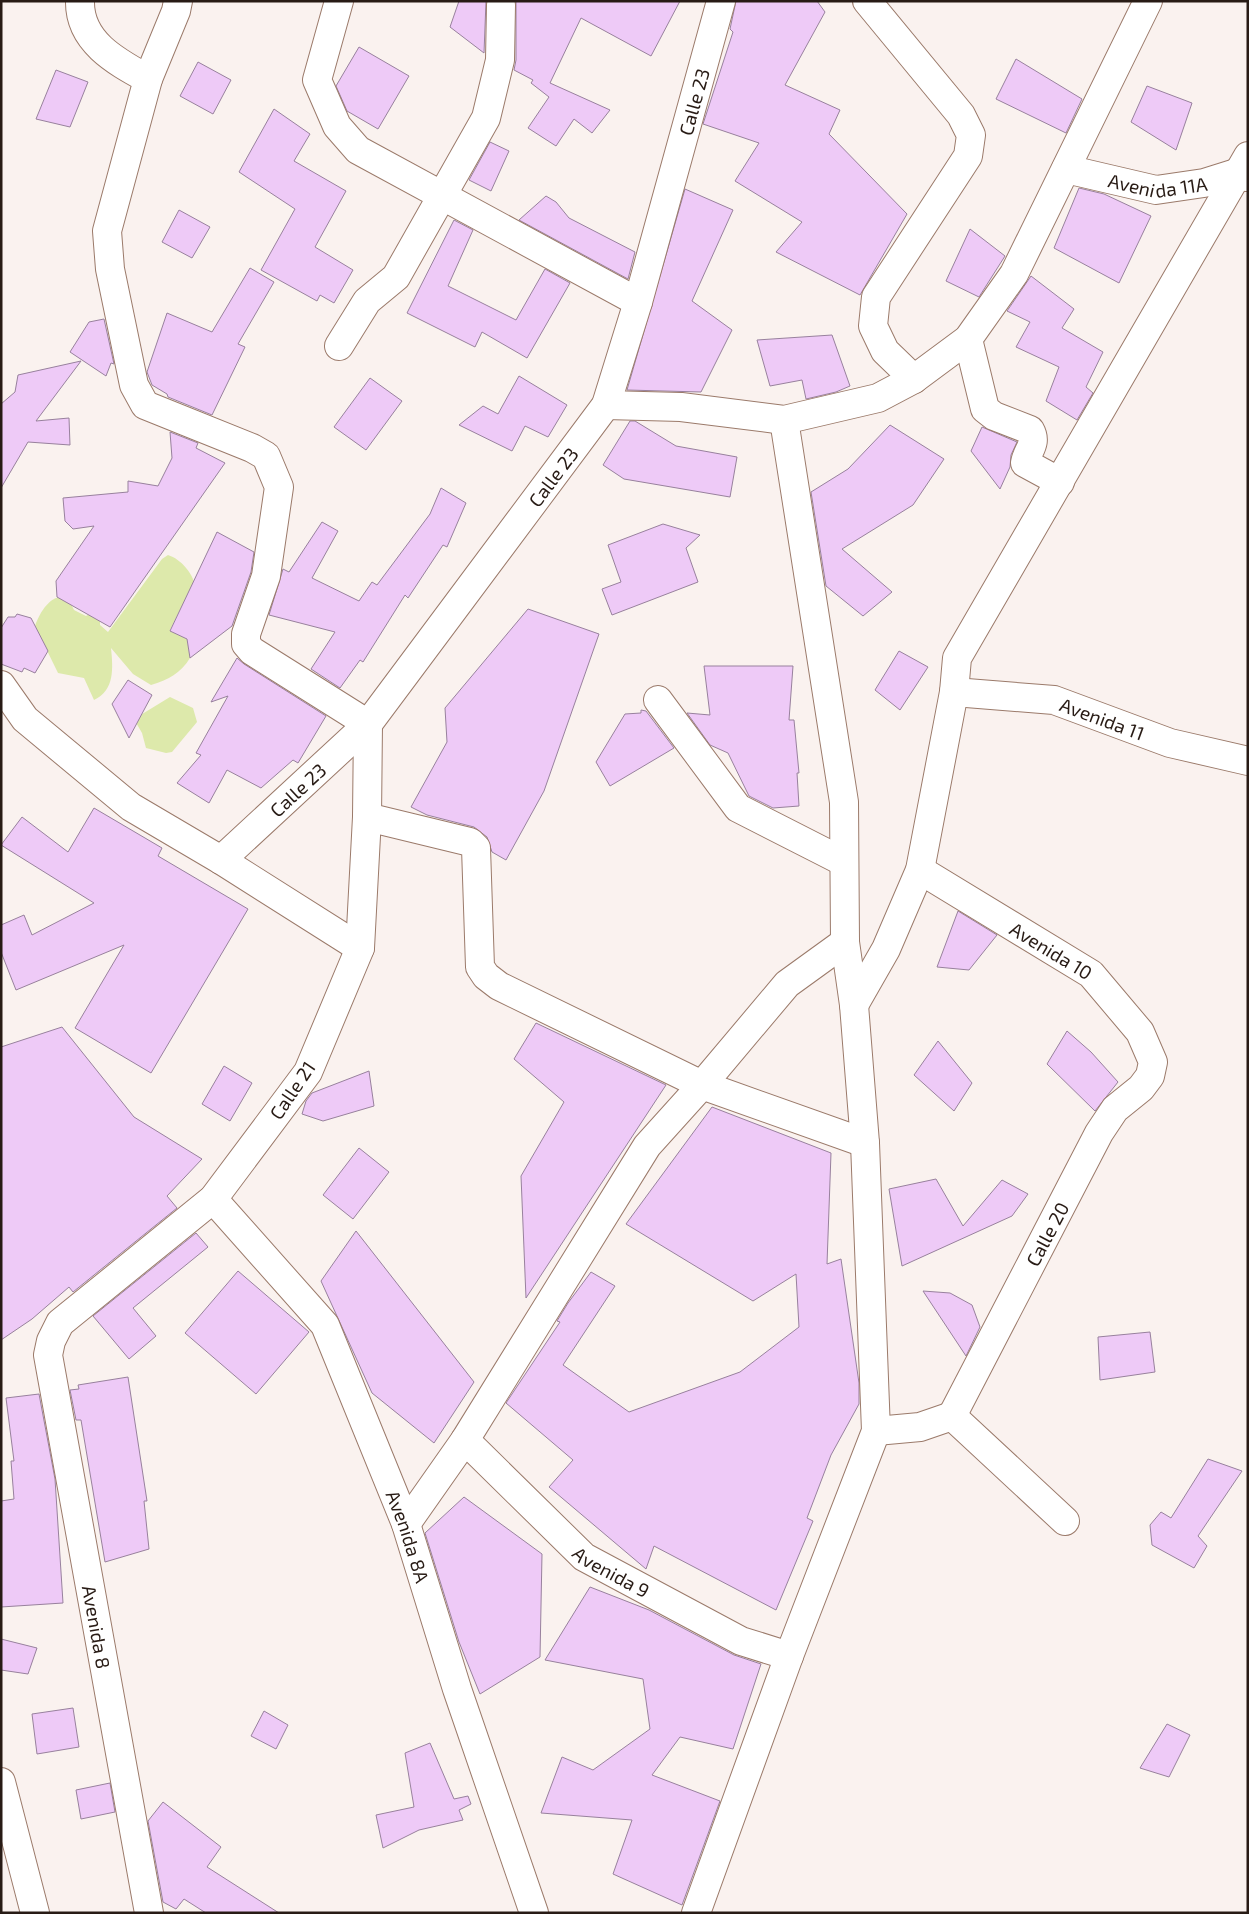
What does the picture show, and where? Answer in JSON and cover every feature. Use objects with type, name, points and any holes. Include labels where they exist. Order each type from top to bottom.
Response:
[{"type":"street","points":[[80,1],[85,30],[113,60],[148,79]]},
{"type":"street","points":[[178,1],[148,79],[107,230],[110,269],[134,385],[145,405],[252,448],[266,456],[279,487],[266,576],[246,634],[246,644],[252,651],[368,724]]},
{"type":"street","points":[[339,1],[317,80],[337,126],[358,150],[638,302]]},
{"type":"street","name":"Calle 23","points":[[221,860],[368,724],[606,405],[638,302],[721,1]]},
{"type":"street","points":[[867,1],[962,115],[971,135],[968,156],[876,297],[873,326],[885,351],[914,380]]},
{"type":"street","points":[[606,405],[681,407],[784,420],[878,398],[914,380],[968,339],[1014,274],[1148,1]]},
{"type":"street","points":[[339,346],[367,302],[396,277],[486,118],[500,60],[501,5]]},
{"type":"street","name":"Avenida 11A","points":[[1066,169],[1156,190],[1204,182],[1245,169]]},
{"type":"street","points":[[854,1005],[886,949],[920,870],[954,692],[957,658],[1245,169]]},
{"type":"street","points":[[968,339],[985,409],[994,416],[1030,430],[1034,436],[1034,443],[1025,463],[1060,482]]},
{"type":"street","points":[[696,1913],[789,1656],[876,1430],[864,1143],[854,1005],[845,942],[844,802],[784,420]]},
{"type":"street","points":[[1,685],[25,719],[131,807],[221,860],[360,948]]},
{"type":"street","name":"Avenida 11","points":[[954,692],[1054,700],[1170,743],[1248,761]]},
{"type":"street","points":[[658,700],[738,808],[844,862]]},
{"type":"street","name":"Calle 21","points":[[51,1341],[60,1324],[213,1199],[308,1072],[360,948],[367,817],[368,724]]},
{"type":"street","points":[[367,817],[470,842],[476,848],[480,967],[486,976],[500,986],[702,1085],[864,1143]]},
{"type":"street","name":"Avenida 10","points":[[920,870],[1091,974],[1140,1032],[1153,1062]]},
{"type":"street","points":[[406,1524],[465,1440],[647,1146],[702,1085],[787,984],[845,942]]},
{"type":"street","name":"Calle 20","points":[[952,1416],[1100,1133],[1115,1109],[1141,1088],[1150,1076],[1153,1062]]},
{"type":"street","name":"Avenida 8A","points":[[213,1199],[325,1325],[406,1524],[456,1689],[534,1913]]},
{"type":"street","name":"Avenida 8","points":[[51,1341],[48,1355],[149,1913]]},
{"type":"street","points":[[876,1430],[920,1427],[952,1416],[1065,1521]]},
{"type":"street","name":"Avenida 9","points":[[465,1440],[584,1557],[741,1641],[789,1656]]},
{"type":"street","points":[[1,1782],[35,1913]]},
{"type":"green space","points":[[168,555],[178,560],[186,568],[195,583],[196,589],[193,605],[184,602],[170,630],[187,639],[190,658],[174,675],[151,685],[133,674],[111,648],[111,678],[106,690],[94,700],[84,678],[58,673],[35,626],[41,612],[55,598],[68,596],[76,598],[72,606],[74,610],[86,616],[93,612],[100,618],[100,625],[108,632],[162,559]]},
{"type":"green space","points":[[170,697],[193,708],[197,722],[172,752],[166,753],[146,748],[142,733],[134,719]]},
{"type":"building","points":[[459,1],[486,1],[484,53],[450,27]]},
{"type":"building","points":[[516,1],[680,1],[651,56],[581,18],[550,83],[610,110],[592,133],[574,119],[556,146],[528,128],[549,97],[531,83],[533,80],[514,70],[516,60]]},
{"type":"building","points":[[736,1],[817,1],[825,12],[785,85],[840,110],[829,134],[907,214],[860,295],[776,252],[802,222],[735,181],[759,143],[703,124],[733,32],[730,29]]},
{"type":"building","points":[[359,47],[409,76],[378,129],[347,111],[336,86]]},
{"type":"building","points":[[1016,59],[1082,99],[1066,133],[996,99]]},
{"type":"building","points":[[198,62],[231,80],[213,114],[180,96]]},
{"type":"building","points":[[56,70],[88,82],[70,127],[36,119]]},
{"type":"building","points":[[1147,86],[1192,103],[1176,150],[1131,122]]},
{"type":"building","points":[[274,109],[310,134],[294,161],[346,191],[315,247],[353,270],[334,303],[320,295],[317,301],[261,270],[295,209],[239,172]]},
{"type":"building","points":[[490,142],[509,151],[491,191],[469,180]]},
{"type":"building","points":[[1079,188],[1104,194],[1151,216],[1119,283],[1054,248]]},
{"type":"building","points":[[685,189],[733,210],[692,301],[732,330],[701,392],[627,390]]},
{"type":"building","points":[[546,196],[556,202],[569,218],[635,252],[628,279],[519,220]]},
{"type":"building","points":[[179,210],[210,227],[192,258],[162,242]]},
{"type":"building","points":[[454,220],[473,230],[448,286],[516,320],[545,269],[570,283],[527,358],[482,332],[475,347],[407,313]]},
{"type":"building","points":[[970,229],[1005,256],[979,297],[946,281]]},
{"type":"building","points":[[250,268],[274,282],[238,344],[245,347],[212,415],[168,397],[167,394],[152,385],[147,372],[167,313],[212,332]]},
{"type":"building","points":[[1031,276],[1074,309],[1062,328],[1103,352],[1086,387],[1093,393],[1077,420],[1046,401],[1059,367],[1016,347],[1030,322],[1007,311]]},
{"type":"building","points":[[104,319],[114,364],[111,363],[106,376],[70,352],[89,322]]},
{"type":"building","points":[[832,335],[850,386],[836,392],[806,399],[802,380],[770,386],[757,340]]},
{"type":"building","points":[[81,361],[36,421],[69,418],[70,445],[28,442],[1,488],[1,404],[15,392],[18,375]]},
{"type":"building","points":[[519,376],[567,405],[548,437],[525,426],[512,451],[459,425],[483,406],[498,414]]},
{"type":"building","points":[[370,378],[402,401],[366,450],[334,427]]},
{"type":"building","points":[[630,421],[635,421],[676,446],[737,457],[730,497],[624,479],[603,465]]},
{"type":"building","points":[[890,425],[944,459],[913,505],[842,549],[892,592],[863,616],[826,586],[811,492],[848,469]]},
{"type":"building","points":[[982,427],[1017,442],[1011,455],[1010,467],[1000,489],[971,451]]},
{"type":"building","points":[[170,432],[198,443],[196,448],[225,463],[110,627],[57,597],[56,581],[94,526],[73,529],[65,521],[63,498],[128,492],[128,481],[158,486],[172,458]]},
{"type":"building","points":[[441,488],[466,503],[447,547],[443,545],[408,598],[405,595],[363,662],[360,660],[340,688],[311,669],[335,632],[269,615],[283,569],[289,572],[322,522],[338,531],[312,578],[359,601],[372,582],[377,585],[430,514]]},
{"type":"building","points":[[663,524],[700,535],[686,548],[698,582],[612,615],[602,589],[621,582],[608,545]]},
{"type":"building","points":[[217,532],[254,552],[251,572],[232,626],[190,658],[187,639],[170,631]]},
{"type":"building","points":[[528,609],[599,634],[544,791],[506,860],[492,852],[487,837],[474,827],[427,815],[411,807],[447,742],[445,708]]},
{"type":"building","points":[[17,614],[31,618],[48,651],[35,673],[24,668],[22,672],[1,664],[1,628],[8,617],[15,617]]},
{"type":"building","points":[[899,651],[928,667],[900,710],[875,690]]},
{"type":"building","points":[[237,658],[326,716],[298,763],[293,760],[261,788],[227,770],[209,803],[177,783],[201,755],[196,753],[228,696],[211,702]]},
{"type":"building","points":[[704,666],[793,666],[789,720],[794,720],[799,773],[797,773],[799,806],[773,808],[749,796],[728,753],[710,745],[687,713],[710,715]]},
{"type":"building","points":[[128,680],[152,695],[129,738],[112,704]]},
{"type":"building","points":[[641,710],[646,711],[674,748],[610,786],[596,762],[625,714],[641,713]]},
{"type":"building","points":[[94,808],[162,848],[158,856],[248,909],[151,1073],[75,1028],[124,945],[16,990],[1,952],[1,925],[24,915],[32,935],[94,903],[1,845],[22,817],[68,852]]},
{"type":"building","points":[[958,911],[997,935],[969,970],[937,967]]},
{"type":"building","points":[[536,1023],[666,1085],[526,1298],[521,1176],[564,1102],[514,1059]]},
{"type":"building","points":[[62,1027],[134,1117],[202,1159],[167,1196],[177,1208],[73,1292],[69,1287],[32,1319],[1,1340],[1,1047]]},
{"type":"building","points":[[1067,1031],[1091,1052],[1118,1082],[1095,1111],[1047,1064]]},
{"type":"building","points":[[938,1041],[972,1083],[954,1111],[914,1075]]},
{"type":"building","points":[[224,1066],[252,1083],[230,1121],[202,1104]]},
{"type":"building","points":[[369,1071],[374,1106],[323,1121],[302,1114],[306,1101],[312,1093]]},
{"type":"building","points":[[712,1107],[831,1153],[827,1264],[841,1259],[859,1383],[859,1404],[831,1455],[807,1518],[813,1521],[776,1610],[654,1546],[646,1569],[549,1487],[573,1460],[506,1403],[560,1322],[557,1321],[568,1303],[591,1272],[615,1286],[563,1365],[629,1412],[740,1372],[799,1327],[796,1274],[753,1301],[626,1224]]},
{"type":"building","points":[[359,1148],[389,1172],[353,1219],[323,1195]]},
{"type":"building","points":[[936,1179],[963,1226],[1002,1180],[1028,1194],[1012,1216],[902,1266],[889,1189]]},
{"type":"building","points":[[356,1231],[474,1382],[434,1443],[372,1393],[321,1281]]},
{"type":"building","points":[[196,1233],[208,1247],[133,1308],[156,1336],[129,1359],[93,1316]]},
{"type":"building","points":[[238,1271],[309,1332],[256,1394],[185,1333]]},
{"type":"building","points":[[923,1291],[950,1293],[972,1305],[980,1327],[966,1356]]},
{"type":"building","points":[[1150,1332],[1155,1372],[1100,1380],[1098,1337]]},
{"type":"building","points":[[128,1377],[147,1501],[144,1501],[149,1549],[105,1562],[81,1420],[76,1420],[70,1390],[79,1389],[78,1385]]},
{"type":"building","points":[[39,1394],[55,1479],[63,1603],[1,1607],[1,1501],[14,1499],[11,1461],[14,1461],[6,1398]]},
{"type":"building","points":[[1208,1459],[1242,1471],[1198,1536],[1207,1546],[1194,1568],[1152,1545],[1150,1525],[1161,1512],[1171,1518]]},
{"type":"building","points":[[464,1497],[542,1554],[540,1657],[480,1694],[459,1642],[425,1533]]},
{"type":"building","points":[[590,1587],[649,1610],[734,1655],[761,1664],[733,1749],[680,1737],[652,1775],[720,1801],[682,1905],[613,1874],[632,1820],[541,1813],[562,1757],[593,1770],[650,1729],[643,1679],[545,1660]]},
{"type":"building","points":[[1,1639],[37,1648],[28,1674],[1,1670]]},
{"type":"building","points":[[73,1708],[79,1747],[37,1754],[32,1714]]},
{"type":"building","points":[[264,1711],[288,1725],[276,1749],[251,1736]]},
{"type":"building","points":[[1167,1724],[1190,1735],[1169,1777],[1140,1768]]},
{"type":"building","points":[[430,1743],[454,1799],[468,1796],[471,1804],[459,1810],[463,1820],[419,1830],[383,1848],[376,1815],[414,1807],[405,1753]]},
{"type":"building","points":[[110,1783],[115,1812],[81,1819],[76,1790]]},
{"type":"building","points":[[163,1802],[221,1847],[207,1867],[279,1913],[206,1913],[184,1899],[176,1909],[163,1902],[148,1821]]}]
